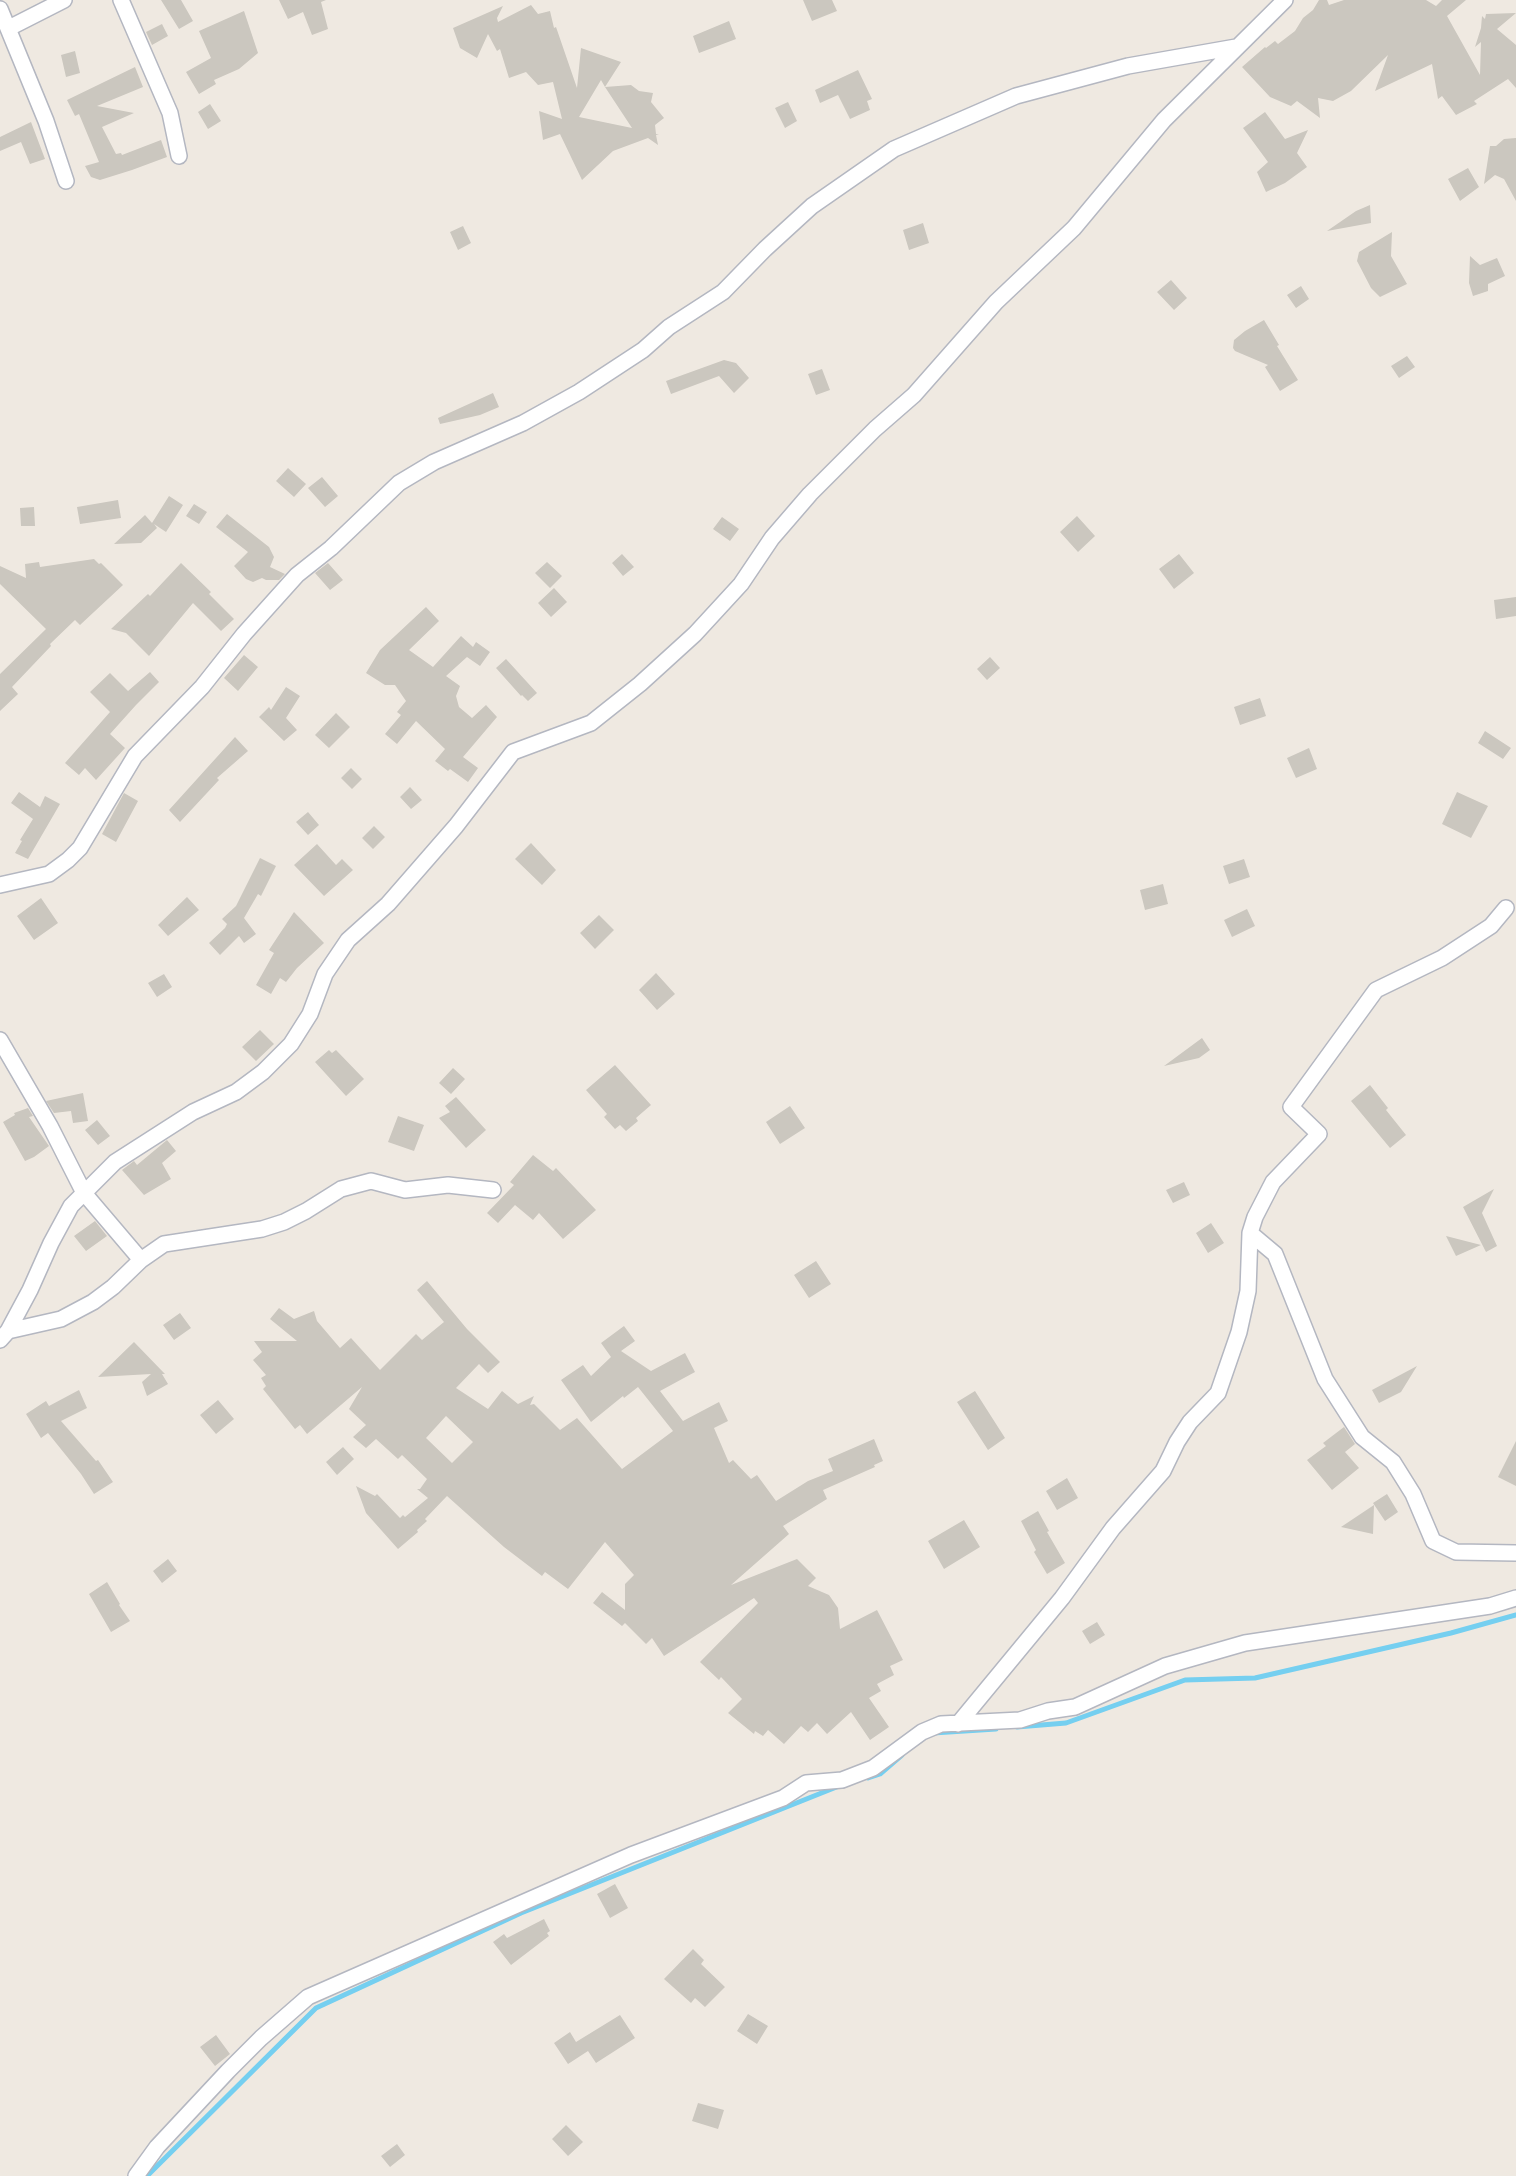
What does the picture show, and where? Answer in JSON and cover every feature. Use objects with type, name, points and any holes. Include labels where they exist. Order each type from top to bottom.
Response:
[{"type":"street","points":[[9,28],[64,0]]},
{"type":"street","points":[[122,0],[170,114],[179,156]]},
{"type":"street","points":[[4,1335],[30,1290],[71,1206],[115,1162],[193,1112],[236,1092],[263,1072],[291,1044],[310,1014],[325,974],[348,940],[388,904],[411,878],[456,826],[513,752],[591,723],[640,684],[695,634],[741,584],[772,538],[810,494],[875,429],[914,395],[996,302],[1074,228],[1164,120],[1285,0]]},
{"type":"street","points":[[0,9],[46,121],[66,181]]},
{"type":"street","points":[[0,885],[49,874],[80,848],[135,756],[202,687],[244,634],[297,575],[331,548],[399,483],[434,462],[523,423],[579,392],[643,350],[669,327],[723,292],[812,206],[894,149],[1016,96],[1128,66],[1236,47]]},
{"type":"street","points":[[958,1724],[1068,1590],[1113,1528],[1163,1472],[1177,1442],[1190,1422],[1218,1393],[1239,1332],[1248,1291],[1250,1233],[1255,1217],[1273,1182],[1319,1134],[1291,1107],[1376,990],[1442,958],[1491,926],[1506,908]]},
{"type":"street","points":[[0,1040],[50,1126],[84,1193],[141,1260]]},
{"type":"street","points":[[4,1335],[61,1319],[93,1302],[113,1287],[141,1260],[164,1244],[262,1229],[284,1222],[306,1211],[340,1189],[371,1181],[405,1190],[448,1185],[493,1190]]},
{"type":"street","points":[[1250,1233],[1275,1254],[1325,1379],[1362,1437],[1394,1462],[1413,1494],[1433,1541],[1456,1552],[1516,1553]]},
{"type":"street","points":[[136,2176],[157,2147],[228,2071],[261,2037],[308,1997],[631,1855],[783,1798],[806,1783],[842,1780],[873,1768],[922,1732],[941,1725],[1020,1720],[1075,1707],[1165,1666],[1245,1643],[1490,1606],[1516,1598]]},
{"type":"building","points":[[161,0],[181,0],[193,21],[179,29]]},
{"type":"building","points":[[279,0],[326,0],[321,2],[328,29],[312,35],[303,12],[288,19]]},
{"type":"building","points":[[803,0],[832,0],[837,11],[812,21]]},
{"type":"building","points":[[1319,0],[1327,0],[1329,5],[1344,0],[1426,0],[1436,6],[1442,0],[1466,0],[1447,16],[1480,75],[1481,42],[1475,47],[1482,16],[1485,19],[1486,14],[1516,13],[1497,29],[1516,45],[1516,88],[1508,79],[1474,101],[1477,104],[1456,115],[1442,96],[1438,99],[1432,64],[1375,91],[1388,55],[1351,91],[1333,101],[1318,98],[1320,118],[1297,101],[1291,106],[1270,97],[1242,67],[1265,47],[1275,41],[1278,44],[1295,31]]},
{"type":"building","points":[[531,5],[538,14],[550,11],[554,28],[556,27],[577,88],[581,48],[621,62],[605,87],[631,85],[639,91],[653,93],[651,102],[664,118],[655,125],[656,134],[659,134],[656,135],[658,145],[648,138],[613,151],[582,180],[560,134],[543,140],[539,111],[562,119],[553,82],[538,85],[526,72],[509,78],[500,49],[497,51],[488,34],[477,58],[460,48],[453,28],[503,6],[497,18],[498,22]],"holes":[[[601,80],[605,87],[632,128],[579,117]]]},
{"type":"building","points":[[244,11],[258,53],[239,69],[214,80],[216,84],[199,94],[186,72],[211,58],[199,31]]},
{"type":"building","points":[[729,21],[736,39],[699,53],[693,36]]},
{"type":"building","points":[[162,24],[168,36],[152,45],[146,32]]},
{"type":"building","points":[[75,51],[80,73],[66,77],[61,55]]},
{"type":"building","points":[[135,67],[143,87],[97,106],[134,113],[102,127],[116,154],[121,153],[122,155],[161,140],[167,157],[100,180],[91,177],[85,166],[99,162],[79,114],[75,116],[67,100]]},
{"type":"building","points":[[858,70],[872,99],[867,101],[870,110],[850,119],[838,95],[820,103],[815,90]]},
{"type":"building","points":[[788,102],[797,121],[785,128],[775,108]]},
{"type":"building","points":[[210,104],[221,121],[208,129],[198,112]]},
{"type":"building","points":[[1265,112],[1285,139],[1308,130],[1297,153],[1307,167],[1285,183],[1266,192],[1257,172],[1268,162],[1243,128]]},
{"type":"building","points":[[31,122],[45,159],[30,164],[21,142],[0,151],[0,137]]},
{"type":"building","points":[[1516,138],[1516,201],[1504,179],[1495,175],[1484,184],[1490,146],[1496,146],[1504,139]]},
{"type":"building","points":[[1468,168],[1479,187],[1460,201],[1448,179]]},
{"type":"building","points":[[1370,205],[1371,223],[1327,231],[1356,211]]},
{"type":"building","points":[[923,223],[929,243],[909,250],[903,230]]},
{"type":"building","points":[[463,226],[471,243],[458,250],[450,232]]},
{"type":"building","points":[[1392,232],[1391,256],[1407,284],[1380,297],[1371,288],[1357,261],[1359,252]]},
{"type":"building","points":[[1470,256],[1480,265],[1497,258],[1505,276],[1488,284],[1488,291],[1473,296],[1469,283]]},
{"type":"building","points":[[1171,280],[1187,298],[1174,310],[1157,292]]},
{"type":"building","points":[[1301,286],[1309,299],[1296,308],[1287,295]]},
{"type":"building","points":[[1264,320],[1298,380],[1280,391],[1265,367],[1268,365],[1235,351],[1233,348],[1234,340]]},
{"type":"building","points":[[1407,356],[1415,367],[1399,378],[1391,366]]},
{"type":"building","points":[[724,360],[736,363],[749,378],[734,393],[719,376],[671,394],[666,381]]},
{"type":"building","points":[[822,369],[830,390],[816,395],[808,374]]},
{"type":"building","points":[[493,393],[499,407],[480,415],[440,424],[438,418]]},
{"type":"building","points":[[288,468],[306,484],[294,497],[276,481]]},
{"type":"building","points":[[322,477],[338,496],[325,507],[308,488]]},
{"type":"building","points":[[169,496],[183,505],[166,532],[154,524],[157,528],[141,543],[114,544],[145,515],[152,523]]},
{"type":"building","points":[[118,500],[121,518],[80,524],[77,507]]},
{"type":"building","points":[[194,504],[207,512],[199,524],[186,516]]},
{"type":"building","points":[[34,507],[35,526],[21,526],[20,508]]},
{"type":"building","points":[[227,514],[269,547],[274,557],[270,567],[285,574],[279,580],[262,578],[253,582],[246,579],[234,566],[248,552],[216,527]]},
{"type":"building","points":[[1077,516],[1095,536],[1078,552],[1060,532]]},
{"type":"building","points":[[722,517],[739,529],[730,541],[713,529]]},
{"type":"building","points":[[622,554],[634,567],[623,576],[612,563]]},
{"type":"building","points":[[1179,554],[1194,573],[1174,589],[1159,569]]},
{"type":"building","points":[[94,559],[123,585],[80,625],[75,620],[50,644],[51,646],[12,687],[18,694],[0,711],[0,674],[46,629],[0,584],[0,566],[26,578],[25,564],[39,562],[40,567]]},
{"type":"building","points":[[547,562],[562,576],[550,588],[535,573]]},
{"type":"building","points":[[181,563],[211,592],[209,594],[234,619],[221,631],[193,603],[149,656],[126,633],[111,629],[148,594],[150,596]]},
{"type":"building","points":[[328,563],[343,580],[330,590],[315,573]]},
{"type":"building","points":[[554,588],[567,602],[551,617],[538,603]]},
{"type":"building","points":[[1516,597],[1516,616],[1496,619],[1494,600]]},
{"type":"building","points":[[426,607],[439,621],[409,650],[433,667],[461,636],[473,647],[476,642],[490,652],[480,666],[467,657],[446,676],[460,686],[456,696],[459,707],[472,718],[486,705],[497,717],[463,757],[478,768],[468,782],[435,761],[445,749],[416,721],[397,744],[385,734],[401,715],[397,712],[406,701],[395,685],[385,685],[366,673],[380,650]]},
{"type":"building","points":[[244,655],[258,667],[238,691],[224,678]]},
{"type":"building","points":[[990,657],[1000,668],[987,680],[977,669]]},
{"type":"building","points":[[506,659],[537,693],[528,701],[496,668]]},
{"type":"building","points":[[150,672],[159,682],[110,734],[125,748],[96,780],[85,768],[79,775],[65,763],[110,712],[90,692],[110,673],[128,691]]},
{"type":"building","points":[[286,687],[300,696],[286,718],[297,730],[284,741],[259,717],[269,707],[271,710]]},
{"type":"building","points":[[1260,698],[1266,716],[1240,725],[1234,707]]},
{"type":"building","points":[[336,713],[350,727],[329,748],[315,735]]},
{"type":"building","points":[[1485,731],[1511,748],[1503,759],[1478,743]]},
{"type":"building","points":[[235,737],[248,751],[217,778],[219,780],[180,822],[169,810]]},
{"type":"building","points":[[1309,748],[1317,769],[1296,778],[1287,758]]},
{"type":"building","points":[[351,768],[362,779],[352,789],[341,778]]},
{"type":"building","points":[[410,787],[422,800],[411,809],[400,797]]},
{"type":"building","points":[[19,792],[40,807],[45,796],[60,804],[28,859],[15,853],[33,819],[11,803]]},
{"type":"building","points":[[1457,792],[1488,806],[1471,838],[1442,824]]},
{"type":"building","points":[[124,793],[138,801],[116,842],[102,834]]},
{"type":"building","points":[[308,812],[319,825],[308,835],[296,822]]},
{"type":"building","points":[[374,826],[385,837],[373,849],[362,838]]},
{"type":"building","points":[[531,843],[556,870],[542,885],[515,859]]},
{"type":"building","points":[[317,844],[336,865],[342,859],[353,870],[324,896],[294,865]]},
{"type":"building","points":[[260,858],[276,866],[261,896],[258,894],[244,918],[256,934],[244,943],[239,936],[220,955],[209,943],[225,928],[227,924],[222,919],[236,906]]},
{"type":"building","points":[[1244,859],[1250,877],[1229,884],[1223,866]]},
{"type":"building","points":[[1163,884],[1168,904],[1145,910],[1140,890]]},
{"type":"building","points":[[187,897],[199,910],[168,936],[158,925]]},
{"type":"building","points":[[41,898],[58,923],[34,940],[17,916]]},
{"type":"building","points":[[1247,909],[1255,926],[1232,937],[1224,920]]},
{"type":"building","points":[[294,912],[324,943],[297,968],[286,982],[280,978],[271,994],[256,985],[274,953],[269,950]]},
{"type":"building","points":[[599,915],[614,930],[595,949],[580,933]]},
{"type":"building","points":[[656,973],[675,994],[657,1010],[639,990]]},
{"type":"building","points":[[164,974],[172,987],[157,997],[148,983]]},
{"type":"building","points":[[260,1030],[274,1044],[256,1061],[242,1047]]},
{"type":"building","points":[[1202,1038],[1210,1050],[1199,1058],[1164,1066]]},
{"type":"building","points":[[329,1050],[332,1053],[336,1050],[364,1079],[346,1096],[315,1062]]},
{"type":"building","points":[[615,1065],[651,1105],[636,1118],[638,1121],[626,1131],[620,1125],[615,1129],[604,1117],[607,1114],[586,1090]]},
{"type":"building","points":[[453,1068],[465,1079],[451,1094],[439,1083]]},
{"type":"building","points":[[1370,1085],[1406,1135],[1390,1148],[1351,1101]]},
{"type":"building","points":[[83,1093],[88,1121],[73,1123],[71,1111],[54,1113],[46,1101]]},
{"type":"building","points":[[456,1097],[486,1130],[466,1148],[439,1118],[450,1112],[445,1106]]},
{"type":"building","points":[[790,1106],[805,1128],[780,1144],[766,1122]]},
{"type":"building","points":[[28,1108],[33,1116],[29,1117],[49,1146],[25,1161],[3,1122],[15,1115],[14,1113]]},
{"type":"building","points":[[398,1116],[424,1125],[414,1151],[388,1142]]},
{"type":"building","points":[[97,1120],[110,1136],[98,1145],[85,1130]]},
{"type":"building","points":[[167,1140],[176,1151],[162,1163],[171,1179],[144,1195],[122,1170],[134,1161],[137,1165]]},
{"type":"building","points":[[533,1155],[553,1171],[556,1168],[596,1210],[563,1239],[539,1213],[533,1220],[515,1205],[498,1223],[487,1213],[514,1185],[510,1182]]},
{"type":"building","points":[[1184,1182],[1190,1195],[1173,1203],[1166,1190]]},
{"type":"building","points":[[1494,1189],[1482,1213],[1497,1246],[1486,1252],[1463,1207]]},
{"type":"building","points":[[95,1221],[107,1236],[86,1251],[74,1236]]},
{"type":"building","points":[[1211,1223],[1224,1243],[1208,1253],[1196,1233]]},
{"type":"building","points":[[1446,1236],[1481,1245],[1456,1256]]},
{"type":"building","points":[[816,1261],[831,1284],[809,1298],[794,1275]]},
{"type":"building","points":[[427,1281],[467,1329],[500,1362],[488,1373],[479,1364],[456,1388],[488,1409],[502,1391],[518,1404],[534,1396],[530,1405],[534,1404],[560,1430],[577,1418],[622,1469],[673,1431],[638,1387],[591,1422],[561,1380],[583,1365],[591,1376],[611,1357],[601,1343],[624,1326],[635,1341],[621,1351],[651,1371],[685,1353],[695,1372],[660,1391],[683,1421],[719,1402],[728,1421],[714,1428],[729,1463],[733,1460],[751,1479],[757,1475],[776,1501],[808,1481],[833,1471],[828,1459],[874,1439],[883,1461],[874,1465],[875,1467],[823,1490],[827,1499],[783,1526],[789,1534],[731,1585],[797,1559],[816,1578],[808,1586],[829,1595],[838,1608],[840,1629],[877,1610],[903,1660],[890,1666],[894,1675],[877,1684],[881,1691],[869,1698],[889,1727],[870,1740],[851,1712],[827,1734],[817,1723],[808,1732],[801,1726],[784,1744],[768,1730],[763,1736],[755,1731],[754,1734],[728,1713],[742,1699],[721,1677],[719,1680],[700,1662],[758,1603],[754,1598],[664,1656],[652,1638],[646,1644],[625,1623],[622,1626],[593,1603],[602,1592],[625,1610],[625,1584],[634,1575],[605,1542],[568,1589],[545,1572],[542,1576],[504,1547],[447,1496],[425,1519],[427,1521],[417,1530],[418,1532],[398,1549],[366,1513],[356,1486],[375,1496],[377,1494],[400,1518],[403,1515],[405,1517],[428,1498],[417,1489],[420,1489],[427,1479],[402,1455],[398,1459],[376,1439],[366,1448],[353,1437],[366,1425],[349,1409],[362,1387],[307,1434],[300,1425],[295,1429],[263,1389],[266,1386],[261,1378],[266,1375],[253,1360],[262,1352],[254,1341],[297,1341],[270,1319],[279,1308],[294,1319],[314,1311],[317,1321],[340,1348],[351,1338],[380,1370],[416,1334],[422,1340],[444,1322],[417,1290]],"holes":[[[446,1416],[473,1442],[452,1463],[426,1438]]]},
{"type":"building","points":[[180,1313],[191,1328],[174,1340],[163,1325]]},
{"type":"building","points":[[134,1342],[165,1374],[162,1374],[168,1384],[147,1396],[142,1382],[151,1374],[98,1377]]},
{"type":"building","points":[[1417,1366],[1401,1392],[1379,1403],[1372,1390]]},
{"type":"building","points":[[79,1390],[87,1408],[61,1421],[96,1461],[98,1460],[113,1482],[94,1494],[48,1433],[41,1438],[26,1414],[46,1401],[49,1406]]},
{"type":"building","points":[[975,1391],[1005,1438],[988,1450],[957,1402]]},
{"type":"building","points":[[218,1400],[234,1419],[216,1434],[200,1415]]},
{"type":"building","points":[[1344,1427],[1355,1444],[1345,1452],[1359,1468],[1332,1490],[1307,1460],[1326,1446],[1323,1443]]},
{"type":"building","points":[[1516,1441],[1516,1486],[1498,1477]]},
{"type":"building","points":[[343,1447],[354,1459],[337,1475],[326,1462]]},
{"type":"building","points":[[1067,1478],[1078,1498],[1057,1510],[1046,1491]]},
{"type":"building","points":[[1387,1494],[1398,1512],[1385,1521],[1373,1503]]},
{"type":"building","points":[[1374,1505],[1373,1534],[1341,1527]]},
{"type":"building","points":[[1038,1511],[1065,1563],[1047,1574],[1034,1552],[1036,1550],[1021,1521]]},
{"type":"building","points":[[964,1520],[980,1547],[944,1569],[928,1541]]},
{"type":"building","points":[[168,1559],[177,1571],[162,1583],[153,1571]]},
{"type":"building","points":[[107,1582],[130,1621],[111,1632],[89,1594]]},
{"type":"building","points":[[1097,1622],[1105,1635],[1090,1644],[1082,1631]]},
{"type":"building","points":[[615,1884],[628,1908],[610,1918],[597,1894]]},
{"type":"building","points":[[544,1919],[550,1931],[547,1933],[549,1936],[511,1965],[493,1942],[504,1934],[507,1938]]},
{"type":"building","points":[[693,1949],[704,1960],[701,1964],[725,1987],[705,2007],[695,1998],[691,2003],[664,1979]]},
{"type":"building","points":[[748,2014],[768,2026],[757,2044],[737,2031]]},
{"type":"building","points":[[620,2015],[635,2038],[596,2063],[588,2051],[568,2064],[554,2043],[570,2032],[576,2042]]},
{"type":"building","points":[[216,2035],[230,2054],[215,2066],[200,2047]]},
{"type":"building","points":[[698,2103],[724,2110],[718,2129],[692,2121]]},
{"type":"building","points":[[566,2125],[583,2142],[568,2156],[552,2139]]},
{"type":"building","points":[[397,2144],[405,2155],[390,2167],[381,2156]]},
{"type":"waterway","points":[[1017,1727],[1066,1723],[1185,1680],[1255,1678],[1451,1633],[1516,1615]]},
{"type":"waterway","points":[[933,1733],[996,1729]]},
{"type":"waterway","points":[[868,1778],[880,1774],[902,1755]]},
{"type":"waterway","points":[[147,2176],[316,2008],[521,1913],[839,1786]]}]
